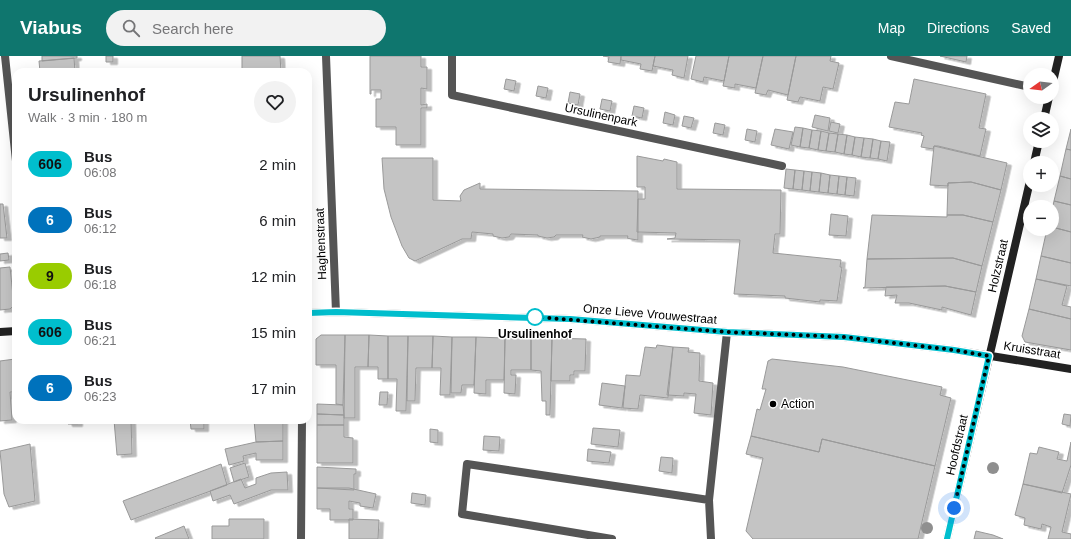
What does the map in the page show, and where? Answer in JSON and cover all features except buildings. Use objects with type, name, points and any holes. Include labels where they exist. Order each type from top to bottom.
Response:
[{"type":"street","points":[[5,56],[12,123]]},
{"type":"street","name":"Haghenstraat","points":[[326,56],[336,312]]},
{"type":"street","name":"Ursulinenpark","points":[[452,56],[452,95],[782,166]]},
{"type":"street","points":[[891,56],[1023,85]]},
{"type":"street","points":[[1056,68],[1059,56]]},
{"type":"street","name":"Holzstraat","points":[[989,356],[1027,192]]},
{"type":"street","name":"Onze Lieve Vrouwestraat","points":[[312,313],[336,312],[570,319],[727,332],[844,337],[954,350],[989,356]]},
{"type":"street","points":[[0,332],[12,331]]},
{"type":"street","points":[[711,539],[710,500],[727,332]]},
{"type":"street","name":"Kruisstraat","points":[[989,356],[1071,369]]},
{"type":"street","name":"Hoofdstraat","points":[[947,539],[989,356]]},
{"type":"street","points":[[301,539],[302,424]]},
{"type":"street","points":[[612,539],[462,514],[467,464],[710,500]]},
{"type":"bus line","name":"606","points":[[312,313],[336,312],[570,319],[727,332],[844,337],[954,350],[989,356],[947,539]]},
{"type":"place","name":"Ursulinenhof","points":[[535,317]]},
{"type":"place","name":"Action","points":[[773,404]]},
{"type":"route","points":[[535,317],[727,332],[844,337],[954,350],[989,356],[954,508]]}]
